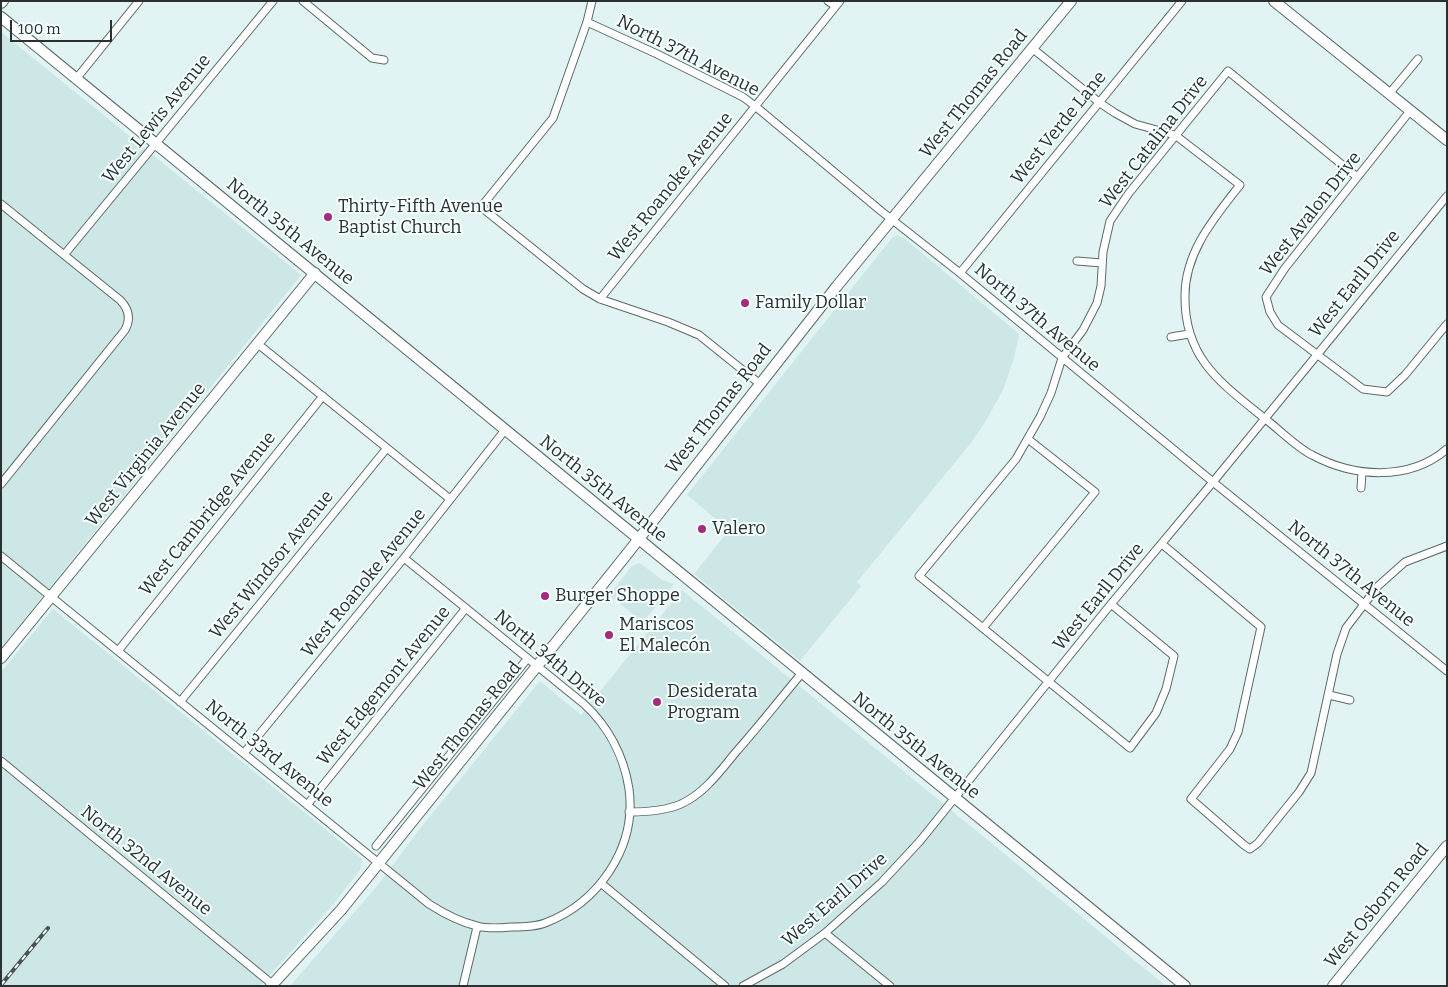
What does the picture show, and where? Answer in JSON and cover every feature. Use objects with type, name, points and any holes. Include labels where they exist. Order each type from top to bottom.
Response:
[{"type":"main road","name":"West Thomas Road","points":[[272,985],[341,910],[760,384],[1070,1]]},
{"type":"main road","points":[[1274,1],[1447,140]]},
{"type":"main road","name":"North 35th Avenue","points":[[1,16],[1185,986]]},
{"type":"main road","name":"West Virginia Avenue","points":[[1,658],[314,273]]},
{"type":"main road","name":"West Osborn Road","points":[[1333,986],[1447,846]]},
{"type":"street","points":[[76,79],[138,1]]},
{"type":"street","name":"West Lewis Avenue","points":[[64,255],[273,1]]},
{"type":"street","points":[[303,1],[372,58],[384,60]]},
{"type":"street","points":[[592,1],[587,22],[553,118],[481,207],[584,289],[600,299],[668,322],[699,335],[760,384]]},
{"type":"street","points":[[828,1],[838,4]]},
{"type":"street","name":"West Verde Lane","points":[[960,273],[1182,1]]},
{"type":"street","name":"West Roanoke Avenue","points":[[600,299],[838,4]]},
{"type":"street","name":"North 37th Avenue","points":[[587,22],[665,58],[743,97],[755,106],[892,220],[960,273],[1213,482],[1447,671]]},
{"type":"street","points":[[1032,48],[1100,103],[1135,124],[1175,135],[1240,185],[1209,226],[1190,260],[1184,297],[1189,334],[1203,363],[1224,385],[1310,455],[1341,469],[1381,473],[1412,468],[1440,455],[1447,449]]},
{"type":"street","points":[[1389,94],[1418,59]]},
{"type":"street","name":"West Catalina Drive","points":[[983,628],[919,576],[1016,459],[1028,439],[1051,393],[1062,358],[1083,330],[1097,303],[1110,221],[1175,135],[1228,71],[1357,177]]},
{"type":"street","name":"West Avalon Drive","points":[[1318,354],[1278,325],[1270,312],[1266,297],[1285,268],[1410,111]]},
{"type":"street","name":"West Earll Drive","points":[[743,986],[783,964],[825,933],[882,882],[920,841],[1111,604],[1447,196]]},
{"type":"street","points":[[1,204],[125,304],[129,314],[129,322],[125,330],[1,484]]},
{"type":"street","points":[[1077,261],[1102,263]]},
{"type":"street","points":[[1318,354],[1364,389],[1387,392],[1405,375],[1447,324]]},
{"type":"street","points":[[1171,337],[1189,334]]},
{"type":"street","points":[[258,344],[450,499]]},
{"type":"street","name":"West Cambridge Avenue","points":[[118,651],[323,396]]},
{"type":"street","name":"West Roanoke Avenue","points":[[244,753],[404,558],[505,430]]},
{"type":"street","points":[[1028,439],[1094,492],[983,628],[1130,748],[1156,713],[1166,689],[1174,656],[1111,604]]},
{"type":"street","name":"West Windsor Avenue","points":[[180,702],[387,448]]},
{"type":"street","points":[[1361,488],[1362,472]]},
{"type":"street","points":[[1162,544],[1261,627],[1238,732],[1230,749],[1191,799],[1250,849],[1258,842],[1306,782],[1315,760],[1337,654],[1346,628],[1378,586],[1405,562],[1447,546]]},
{"type":"street","name":"North 33rd Avenue","points":[[1,556],[429,904],[444,913],[477,926]]},
{"type":"street","name":"North 34th Drive","points":[[404,558],[588,708],[602,723],[618,751],[629,790],[629,812]]},
{"type":"street","name":"West Edgemont Avenue","points":[[307,805],[466,608]]},
{"type":"street","name":"West Thomas Road","points":[[376,846],[527,659]]},
{"type":"street","points":[[463,986],[477,926],[521,927],[544,924],[584,901],[602,884],[624,845],[629,812],[652,811],[673,807],[702,791],[802,673]]},
{"type":"street","points":[[1329,695],[1350,700]]},
{"type":"street","name":"North 32nd Avenue","points":[[1,761],[272,985]]},
{"type":"street","points":[[387,832],[397,840]]},
{"type":"street","points":[[602,884],[725,986]]},
{"type":"street","points":[[825,933],[890,986]]},
{"type":"shaded area","points":[[1,32],[301,275],[1,648]]},
{"type":"shaded area","points":[[897,235],[905,239],[1019,334],[1014,358],[1003,390],[984,424],[970,444],[857,582],[861,586],[800,661],[694,574],[729,530],[687,495],[892,238]]},
{"type":"shaded area","points":[[640,563],[662,580],[674,584],[643,622],[609,595],[632,566]]},
{"type":"shaded area","points":[[682,590],[1166,986],[290,986],[378,885],[419,830],[540,681],[581,715]]},
{"type":"shaded area","points":[[53,609],[362,859],[360,870],[331,907],[260,986],[1,986],[1,672]]},
{"type":"railway","points":[[1,985],[48,928]]},
{"type":"place","name":"Thirty-Fifth Avenue Baptist Church","points":[[328,217]]},
{"type":"place","name":"Family Dollar","points":[[745,303]]},
{"type":"place","name":"Valero","points":[[702,529]]},
{"type":"place","name":"Burger Shoppe","points":[[545,596]]},
{"type":"place","name":"Mariscos El Malecón","points":[[609,635]]},
{"type":"place","name":"Desiderata Program","points":[[657,702]]}]
